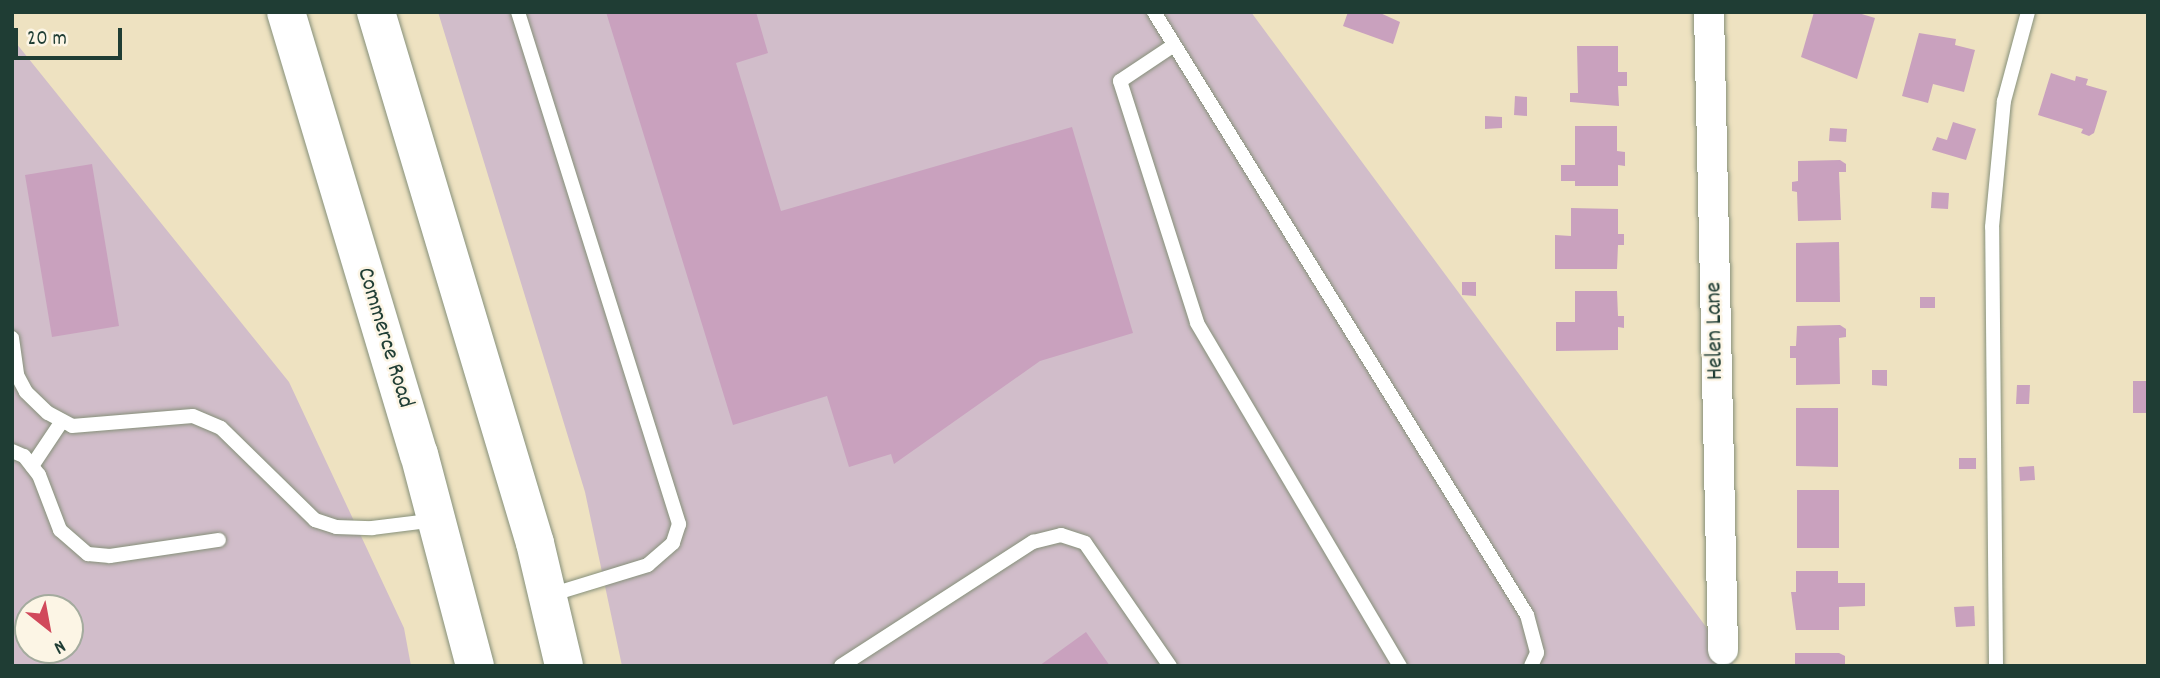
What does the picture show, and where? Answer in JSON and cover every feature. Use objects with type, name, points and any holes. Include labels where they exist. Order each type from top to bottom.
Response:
[{"type":"main road","name":"Commerce Road","points":[[286,12],[437,520],[475,666]]},
{"type":"main road","points":[[376,12],[548,595],[564,666]]},
{"type":"street","name":"Helen Lane","points":[[1709,12],[1723,650]]},
{"type":"lane","points":[[518,12],[679,524],[673,543],[648,565],[548,595]]},
{"type":"lane","points":[[1154,12],[1527,615],[1536,653],[1531,666]]},
{"type":"lane","points":[[1996,666],[1992,228],[2004,101],[2028,12]]},
{"type":"lane","points":[[1174,45],[1120,80],[1197,323],[1400,666]]},
{"type":"lane","points":[[12,338],[17,375],[26,392],[62,421],[86,427],[193,416],[221,428],[314,520],[336,527],[372,528],[437,520]]},
{"type":"lane","points":[[32,467],[62,421]]},
{"type":"lane","points":[[12,451],[32,467],[60,530],[88,554],[110,556],[219,540]]},
{"type":"lane","points":[[841,666],[1033,542],[1061,535],[1085,543],[1170,666]]},
{"type":"shaded area","points":[[438,12],[1251,12],[1735,666],[622,666],[585,492]]},
{"type":"shaded area","points":[[12,38],[289,382],[404,628],[411,666],[12,666]]},
{"type":"building","points":[[606,12],[756,12],[768,53],[736,63],[781,211],[1072,127],[1133,333],[1040,361],[894,464],[891,454],[849,467],[827,396],[733,425]]},
{"type":"building","points":[[1348,12],[1378,12],[1400,22],[1393,44],[1343,26]]},
{"type":"building","points":[[1814,12],[1855,12],[1875,18],[1857,79],[1801,57]]},
{"type":"building","points":[[1919,33],[1956,39],[1955,45],[1975,50],[1964,92],[1933,84],[1928,103],[1902,96]]},
{"type":"building","points":[[1577,46],[1618,46],[1618,72],[1627,72],[1627,86],[1618,86],[1619,106],[1570,102],[1570,93],[1578,93]]},
{"type":"building","points":[[2051,73],[2075,81],[2076,76],[2088,79],[2086,85],[2107,91],[2094,133],[2089,136],[2081,133],[2083,129],[2038,115]]},
{"type":"building","points":[[1515,96],[1527,97],[1527,116],[1514,115]]},
{"type":"building","points":[[1485,116],[1502,117],[1502,128],[1485,129]]},
{"type":"building","points":[[1953,122],[1976,129],[1966,160],[1932,150],[1937,137],[1947,140]]},
{"type":"building","points":[[1575,126],[1617,126],[1617,151],[1625,152],[1625,166],[1618,165],[1618,186],[1575,186],[1575,181],[1561,181],[1561,165],[1575,165]]},
{"type":"building","points":[[1830,128],[1847,129],[1846,142],[1829,141]]},
{"type":"building","points":[[1840,160],[1846,164],[1846,172],[1839,172],[1841,220],[1798,221],[1797,192],[1792,191],[1792,182],[1798,181],[1798,161]]},
{"type":"building","points":[[92,164],[119,326],[52,337],[25,175]]},
{"type":"building","points":[[1932,192],[1949,193],[1948,209],[1931,208]]},
{"type":"building","points":[[1571,208],[1618,209],[1618,234],[1624,234],[1624,245],[1618,245],[1617,269],[1555,269],[1555,235],[1571,236]]},
{"type":"building","points":[[1839,242],[1840,302],[1796,302],[1796,243]]},
{"type":"building","points":[[1462,282],[1476,282],[1476,296],[1462,295]]},
{"type":"building","points":[[1575,291],[1617,291],[1618,316],[1624,316],[1624,328],[1618,327],[1618,350],[1556,351],[1556,322],[1575,322]]},
{"type":"building","points":[[1920,297],[1935,297],[1935,308],[1920,308]]},
{"type":"building","points":[[1840,325],[1846,329],[1846,337],[1839,338],[1840,384],[1796,385],[1796,358],[1790,358],[1790,346],[1796,346],[1797,326]]},
{"type":"building","points":[[1872,370],[1887,370],[1887,386],[1872,385]]},
{"type":"building","points":[[2133,381],[2148,381],[2148,413],[2133,413]]},
{"type":"building","points":[[2017,385],[2030,385],[2029,404],[2016,404]]},
{"type":"building","points":[[1796,408],[1838,408],[1838,467],[1796,466]]},
{"type":"building","points":[[1959,458],[1976,458],[1976,469],[1959,469]]},
{"type":"building","points":[[2034,466],[2035,480],[2020,481],[2019,467]]},
{"type":"building","points":[[1797,490],[1839,490],[1839,548],[1797,548]]},
{"type":"building","points":[[1796,571],[1838,571],[1838,583],[1865,583],[1865,606],[1839,607],[1839,630],[1796,630],[1791,592],[1796,592]]},
{"type":"building","points":[[1974,606],[1975,626],[1956,627],[1954,607]]},
{"type":"building","points":[[1086,632],[1110,666],[1039,666]]},
{"type":"building","points":[[1795,653],[1839,653],[1845,656],[1845,665],[1795,666]]}]
